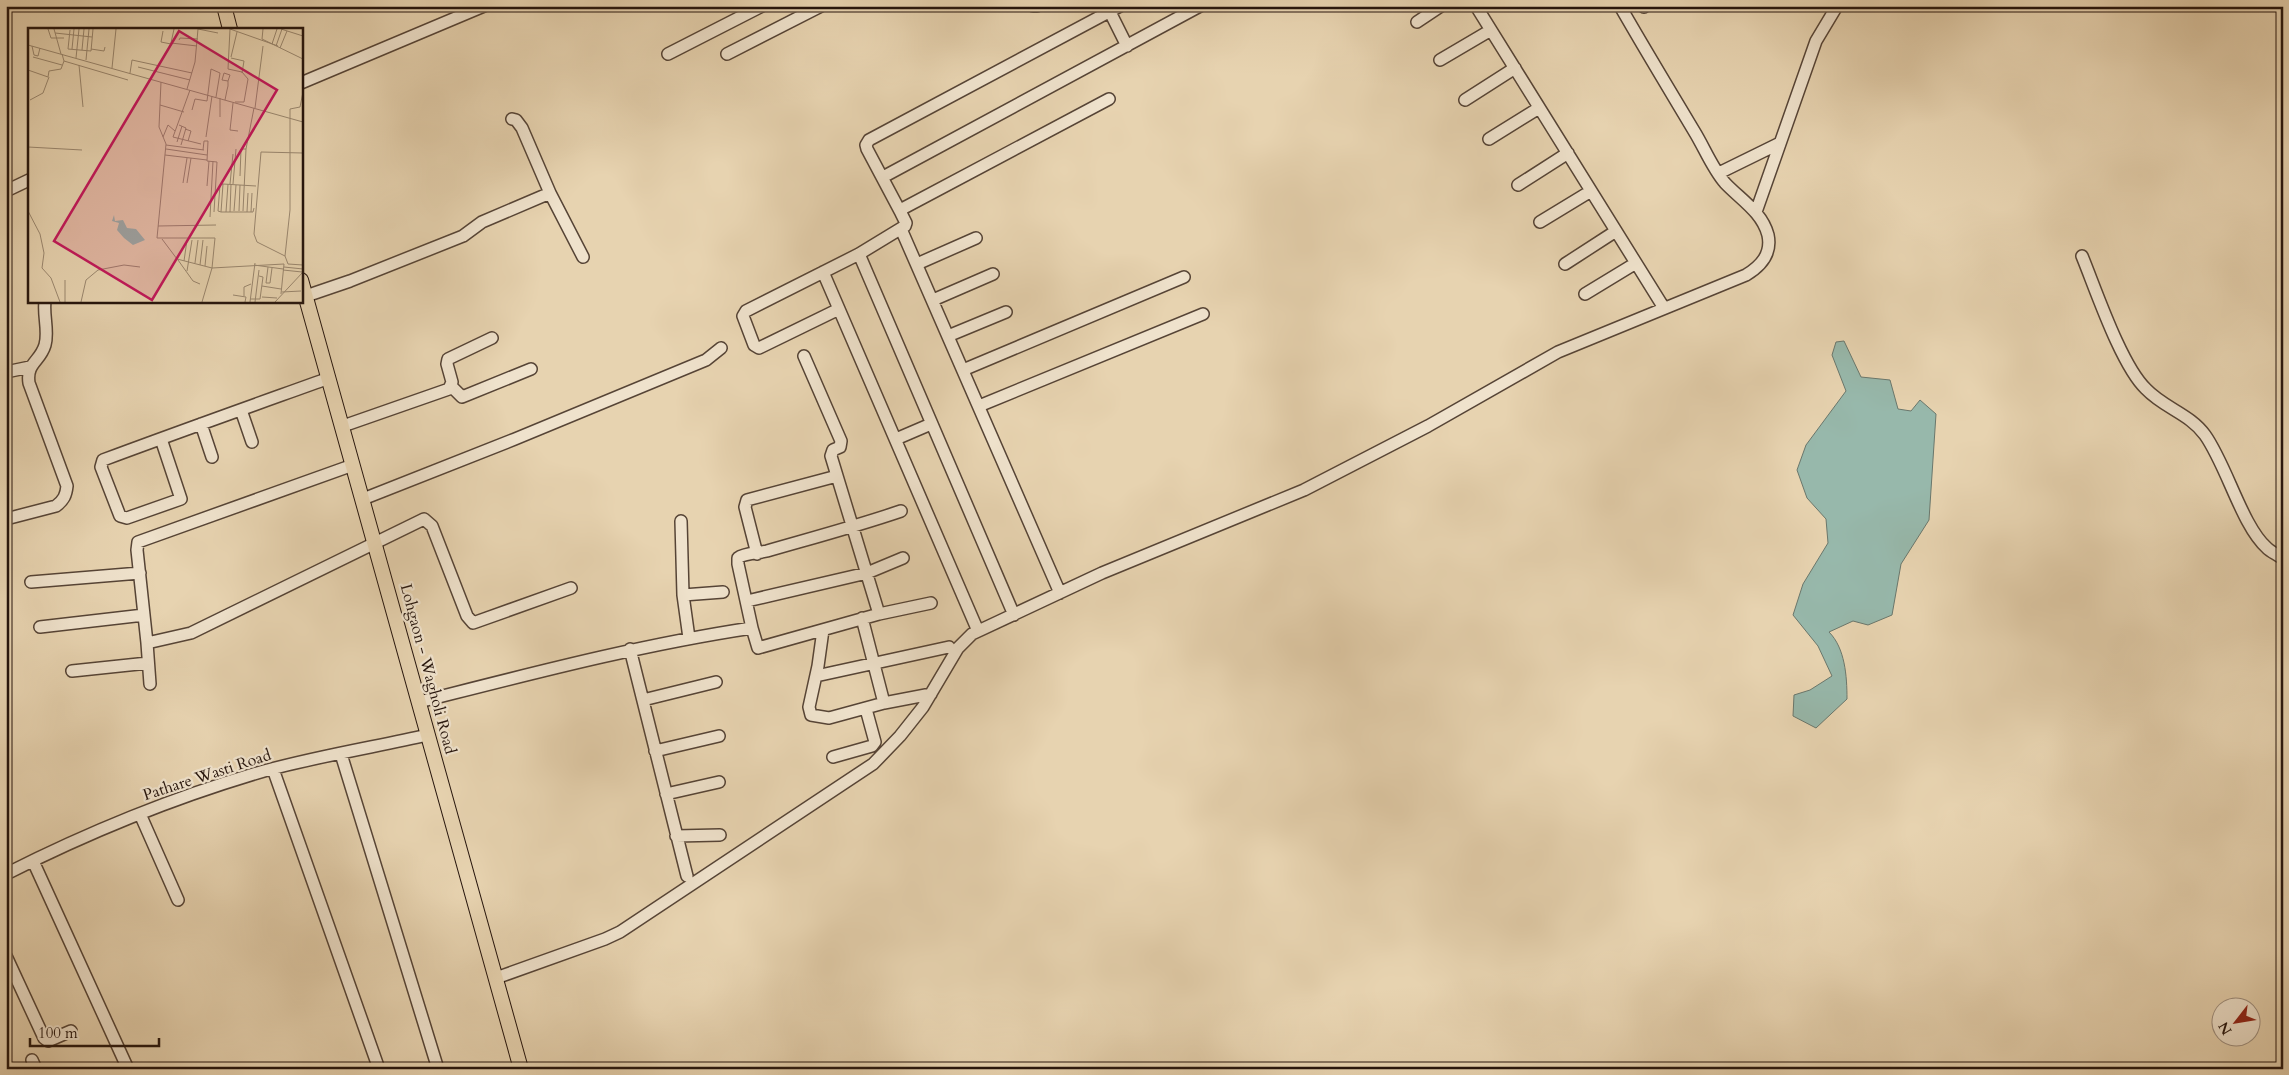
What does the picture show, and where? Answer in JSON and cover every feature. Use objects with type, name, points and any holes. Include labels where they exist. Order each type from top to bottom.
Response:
[{"type":"main road","points":[[224,6],[230,28]]},
{"type":"main road","name":"Lohgaon - Wagholi Road","points":[[303,286],[521,1069]]},
{"type":"street","points":[[302,83],[484,6]]},
{"type":"street","points":[[668,54],[762,6]]},
{"type":"street","points":[[726,54],[821,6]]},
{"type":"street","points":[[883,177],[1200,6]]},
{"type":"street","points":[[1417,22],[1441,6]]},
{"type":"street","points":[[1476,6],[1664,308]]},
{"type":"street","points":[[496,978],[613,936],[860,774],[900,736],[931,694],[958,648],[967,638],[978,631],[1164,547],[1304,490],[1428,426],[1558,352],[1746,275],[1761,264],[1766,257],[1768,236],[1756,212],[1725,182],[1719,173],[1620,6]]},
{"type":"street","points":[[1756,212],[1778,144],[1816,41],[1837,6]]},
{"type":"street","points":[[839,309],[759,348],[754,345],[743,313],[858,254],[902,229],[906,223],[867,149],[866,145],[870,140],[1115,9],[1127,46]]},
{"type":"street","points":[[1440,60],[1491,30]]},
{"type":"street","points":[[1464,100],[1515,68]]},
{"type":"street","points":[[900,210],[1071,118],[1109,100]]},
{"type":"street","points":[[1489,139],[1539,108]]},
{"type":"street","points":[[512,118],[522,128],[550,192],[583,257]]},
{"type":"street","points":[[1719,173],[1778,144]]},
{"type":"street","points":[[1518,184],[1568,153]]},
{"type":"street","points":[[6,191],[28,180]]},
{"type":"street","points":[[1540,222],[1591,191]]},
{"type":"street","points":[[303,286],[350,281],[464,236],[482,222],[550,192]]},
{"type":"street","points":[[902,229],[1060,593]]},
{"type":"street","points":[[1565,264],[1616,231]]},
{"type":"street","points":[[917,264],[976,238]]},
{"type":"street","points":[[858,254],[1014,615]]},
{"type":"street","points":[[2082,256],[2117,340],[2133,372],[2145,388],[2164,404],[2190,418],[2205,434],[2225,468],[2245,514],[2259,539],[2267,549],[2283,558]]},
{"type":"street","points":[[1585,294],[1636,263]]},
{"type":"street","points":[[823,272],[978,631]]},
{"type":"street","points":[[933,300],[993,274]]},
{"type":"street","points":[[963,370],[1184,277]]},
{"type":"street","points":[[6,372],[30,367],[42,354],[45,346],[45,302]]},
{"type":"street","points":[[948,336],[1006,312]]},
{"type":"street","points":[[979,406],[1203,314]]},
{"type":"street","points":[[492,338],[448,359],[451,386],[462,397],[531,369]]},
{"type":"street","points":[[363,499],[706,360],[721,348]]},
{"type":"street","points":[[804,356],[841,441],[840,447],[832,453],[837,476],[879,614]]},
{"type":"street","points":[[6,519],[56,506],[66,494],[67,486],[29,383],[30,367]]},
{"type":"street","points":[[161,439],[181,499],[126,518],[120,516],[101,467],[104,460],[201,424],[329,378]]},
{"type":"street","points":[[343,426],[444,391],[451,386]]},
{"type":"street","points":[[241,410],[252,442]]},
{"type":"street","points":[[201,424],[212,457]]},
{"type":"street","points":[[896,439],[931,424]]},
{"type":"street","points":[[150,684],[138,542],[353,465]]},
{"type":"street","points":[[758,554],[745,507],[747,500],[837,476]]},
{"type":"street","points":[[901,511],[853,527],[738,558],[752,628],[758,648],[862,618],[931,603]]},
{"type":"street","points":[[147,643],[190,633],[424,519],[430,522],[467,616],[473,623],[572,588]]},
{"type":"street","points":[[681,521],[683,595],[689,638]]},
{"type":"street","points":[[747,601],[867,573],[903,558]]},
{"type":"street","points":[[31,582],[140,573]]},
{"type":"street","points":[[683,595],[723,592]]},
{"type":"street","points":[[40,627],[144,615]]},
{"type":"street","points":[[862,618],[884,703]]},
{"type":"street","points":[[419,702],[630,649],[752,628]]},
{"type":"street","points":[[823,630],[809,707],[811,715],[829,718],[884,703],[931,694]]},
{"type":"street","points":[[816,676],[949,647]]},
{"type":"street","points":[[630,649],[687,876]]},
{"type":"street","points":[[72,671],[148,663]]},
{"type":"street","points":[[643,700],[716,682]]},
{"type":"street","points":[[833,757],[872,746],[875,742],[866,709]]},
{"type":"street","name":"Pathare Wasti Road","points":[[6,874],[65,844],[207,789],[273,769],[428,735]]},
{"type":"street","points":[[655,751],[719,736]]},
{"type":"street","points":[[341,754],[438,1069]]},
{"type":"street","points":[[273,769],[379,1069]]},
{"type":"street","points":[[666,794],[719,782]]},
{"type":"street","points":[[140,814],[178,900]]},
{"type":"street","points":[[676,836],[720,835]]},
{"type":"street","points":[[33,861],[128,1069]]},
{"type":"street","points":[[6,956],[44,1038],[48,1041],[71,1031]]},
{"type":"shaded area","points":[[1844,341],[1861,377],[1890,380],[1898,409],[1911,411],[1920,400],[1936,414],[1929,520],[1901,564],[1892,615],[1868,625],[1853,621],[1829,632],[1842,654],[1846,672],[1847,699],[1816,728],[1793,716],[1794,695],[1810,690],[1832,676],[1818,646],[1793,615],[1803,584],[1828,543],[1826,519],[1807,498],[1797,470],[1806,445],[1846,391],[1832,355],[1836,342]]}]
